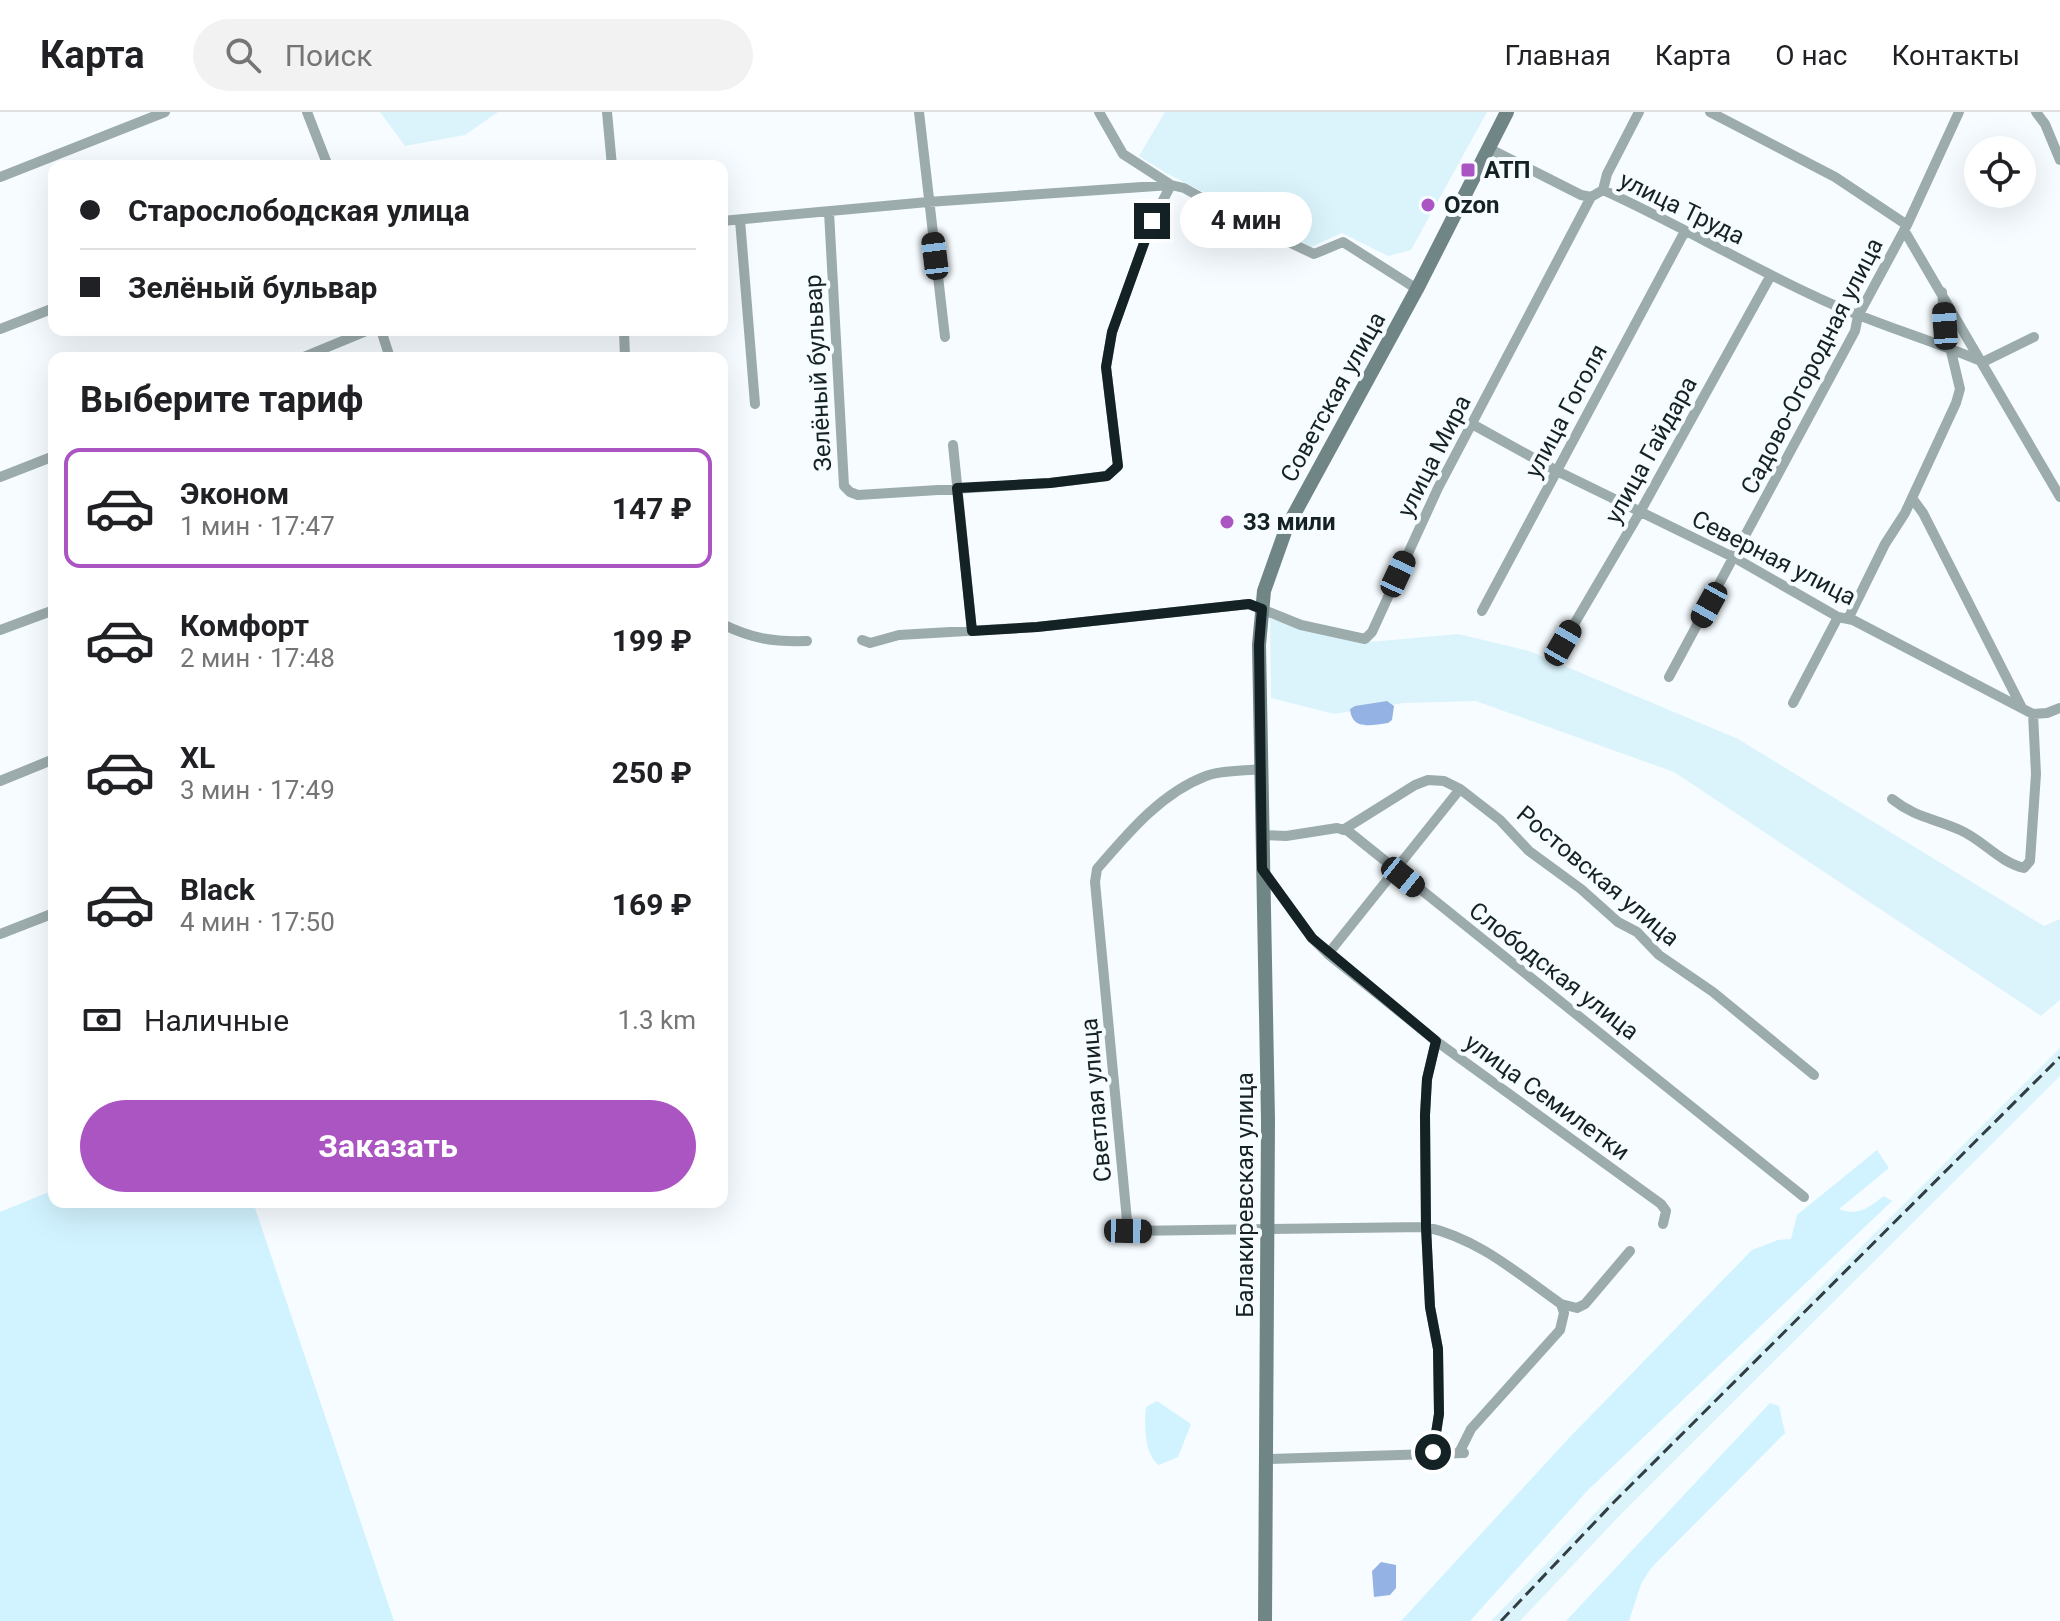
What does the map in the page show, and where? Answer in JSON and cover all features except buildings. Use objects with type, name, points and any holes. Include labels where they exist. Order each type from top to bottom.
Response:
[{"type":"street","points":[[0,177],[165,112]]},
{"type":"street","points":[[307,112],[326,160]]},
{"type":"street","points":[[607,112],[611,160]]},
{"type":"street","points":[[919,112],[945,337]]},
{"type":"street","points":[[1099,112],[1123,154],[1171,185]]},
{"type":"street","name":"Советская улица","points":[[1262,769],[1259,645],[1262,609],[1264,591],[1286,529],[1417,289],[1507,112]]},
{"type":"street","points":[[1603,190],[1607,174],[1639,112]]},
{"type":"street","points":[[1710,112],[1835,177],[1906,228],[2060,497]]},
{"type":"street","name":"Садово-Огородная улица","points":[[1669,677],[1855,331],[1858,316],[1906,228],[1959,112]]},
{"type":"street","points":[[2036,112],[2045,124],[2060,160]]},
{"type":"street","name":"улица Труда","points":[[1488,148],[1581,195],[1591,197],[1603,190],[1858,316],[1983,362]]},
{"type":"street","points":[[728,221],[928,202],[1171,185],[1184,188],[1314,254],[1343,242],[1417,289]]},
{"type":"street","name":"Зелёный бульвар","points":[[829,212],[844,486],[858,495],[1050,483],[1107,476],[1118,466],[1106,367],[1112,332],[1152,221],[1171,185]]},
{"type":"street","name":"улица Мира","points":[[1262,609],[1301,625],[1365,639],[1372,632],[1438,488],[1591,197]]},
{"type":"street","points":[[740,220],[755,404]]},
{"type":"street","name":"улица Гоголя","points":[[1482,611],[1685,231]]},
{"type":"street","name":"улица Гайдара","points":[[1563,643],[1640,512],[1771,275]]},
{"type":"street","points":[[1793,703],[1912,498],[1956,403],[1960,389],[1945,326],[1942,292]]},
{"type":"street","points":[[0,329],[48,310]]},
{"type":"street","points":[[316,352],[354,336]]},
{"type":"street","points":[[1983,362],[2034,337]]},
{"type":"street","name":"Северная улица","points":[[1472,424],[1557,471],[1735,558],[1843,618],[2033,714]]},
{"type":"street","points":[[953,445],[972,631]]},
{"type":"street","points":[[0,477],[48,458]]},
{"type":"street","points":[[1912,498],[1923,513],[2022,708]]},
{"type":"street","points":[[862,640],[870,643],[899,635],[1037,627],[1249,604],[1262,609]]},
{"type":"street","points":[[0,630],[48,612]]},
{"type":"street","points":[[728,627],[747,637],[777,642],[807,641]]},
{"type":"street","points":[[1892,799],[1910,813],[1961,831],[2013,865],[2024,868],[2030,861],[2036,774],[2033,714],[2060,708]]},
{"type":"street","points":[[0,781],[48,761]]},
{"type":"street","name":"Балакиревская улица","points":[[1262,769],[1268,1229],[1265,1621]]},
{"type":"street","name":"Светлая улица","points":[[1262,769],[1209,775],[1179,789],[1151,811],[1097,869],[1095,882],[1128,1231],[1426,1227],[1454,1233],[1489,1253],[1561,1304]]},
{"type":"street","name":"Ростовская улица","points":[[1343,830],[1428,780],[1444,781],[1460,789],[1500,820],[1529,851],[1581,889],[1618,922],[1637,932],[1659,955],[1713,992],[1814,1075]]},
{"type":"street","points":[[1328,954],[1460,789]]},
{"type":"street","points":[[1262,835],[1286,836],[1326,829],[1343,830]]},
{"type":"street","name":"Слободская улица","points":[[1343,830],[1363,842],[1804,1197]]},
{"type":"street","name":"улица Семилетки","points":[[1262,869],[1312,938],[1328,954],[1436,1041],[1661,1204],[1666,1211],[1663,1224]]},
{"type":"street","points":[[0,934],[48,915]]},
{"type":"street","points":[[1433,1452],[1439,1414],[1438,1349],[1430,1307],[1426,1227],[1427,1079],[1436,1041]]},
{"type":"street","points":[[1267,1459],[1462,1453],[1471,1429],[1560,1330],[1564,1321],[1561,1304],[1577,1308],[1585,1304],[1630,1251]]},
{"type":"shaded area","points":[[380,112],[498,112],[465,135],[405,146]]},
{"type":"shaded area","points":[[1165,112],[1487,112],[1411,250],[1388,256],[1342,233],[1311,247],[1139,156]]},
{"type":"shaded area","points":[[1270,619],[1359,643],[1458,634],[1529,651],[1738,739],[2044,926],[2060,919],[2060,1000],[2041,1016],[1674,772],[1476,701],[1403,703],[1334,714],[1271,698]]},
{"type":"shaded area","points":[[2060,1048],[2060,1076],[1624,1511],[1520,1621],[1491,1621],[1606,1502]]},
{"type":"shaded area","points":[[1877,1150],[1889,1168],[1839,1209],[1858,1211],[1884,1196],[1892,1201],[1588,1490],[1470,1621],[1401,1621],[1569,1438],[1752,1250],[1778,1240],[1791,1239],[1797,1215]]},
{"type":"shaded area","points":[[48,1192],[48,1208],[255,1208],[394,1621],[0,1621],[0,1212]]},
{"type":"shaded area","points":[[1157,1401],[1191,1424],[1178,1457],[1159,1465],[1150,1454],[1145,1430],[1146,1407]]},
{"type":"shaded area","points":[[1770,1403],[1779,1406],[1785,1433],[1651,1568],[1641,1584],[1629,1621],[1566,1621]]},
{"type":"water","points":[[1387,701],[1394,706],[1392,720],[1388,723],[1364,725],[1352,716],[1350,709],[1355,706]]},
{"type":"water","points":[[1381,1562],[1396,1565],[1396,1588],[1390,1595],[1374,1597],[1372,1571]]},
{"type":"railway","points":[[1501,1621],[1615,1501],[2060,1057]]},
{"type":"place","name":"АТП","points":[[1468,170]]},
{"type":"place","name":"Ozon","points":[[1428,205]]},
{"type":"place","name":"33 мили","points":[[1227,522]]},
{"type":"route","points":[[1152,221],[1112,332],[1106,367],[1118,466],[1107,476],[1050,483],[957,488],[972,631],[1249,604],[1262,609],[1259,645],[1262,869],[1312,938],[1328,954],[1436,1041],[1427,1079],[1425,1115],[1430,1307],[1438,1349],[1439,1414],[1433,1452]]}]
